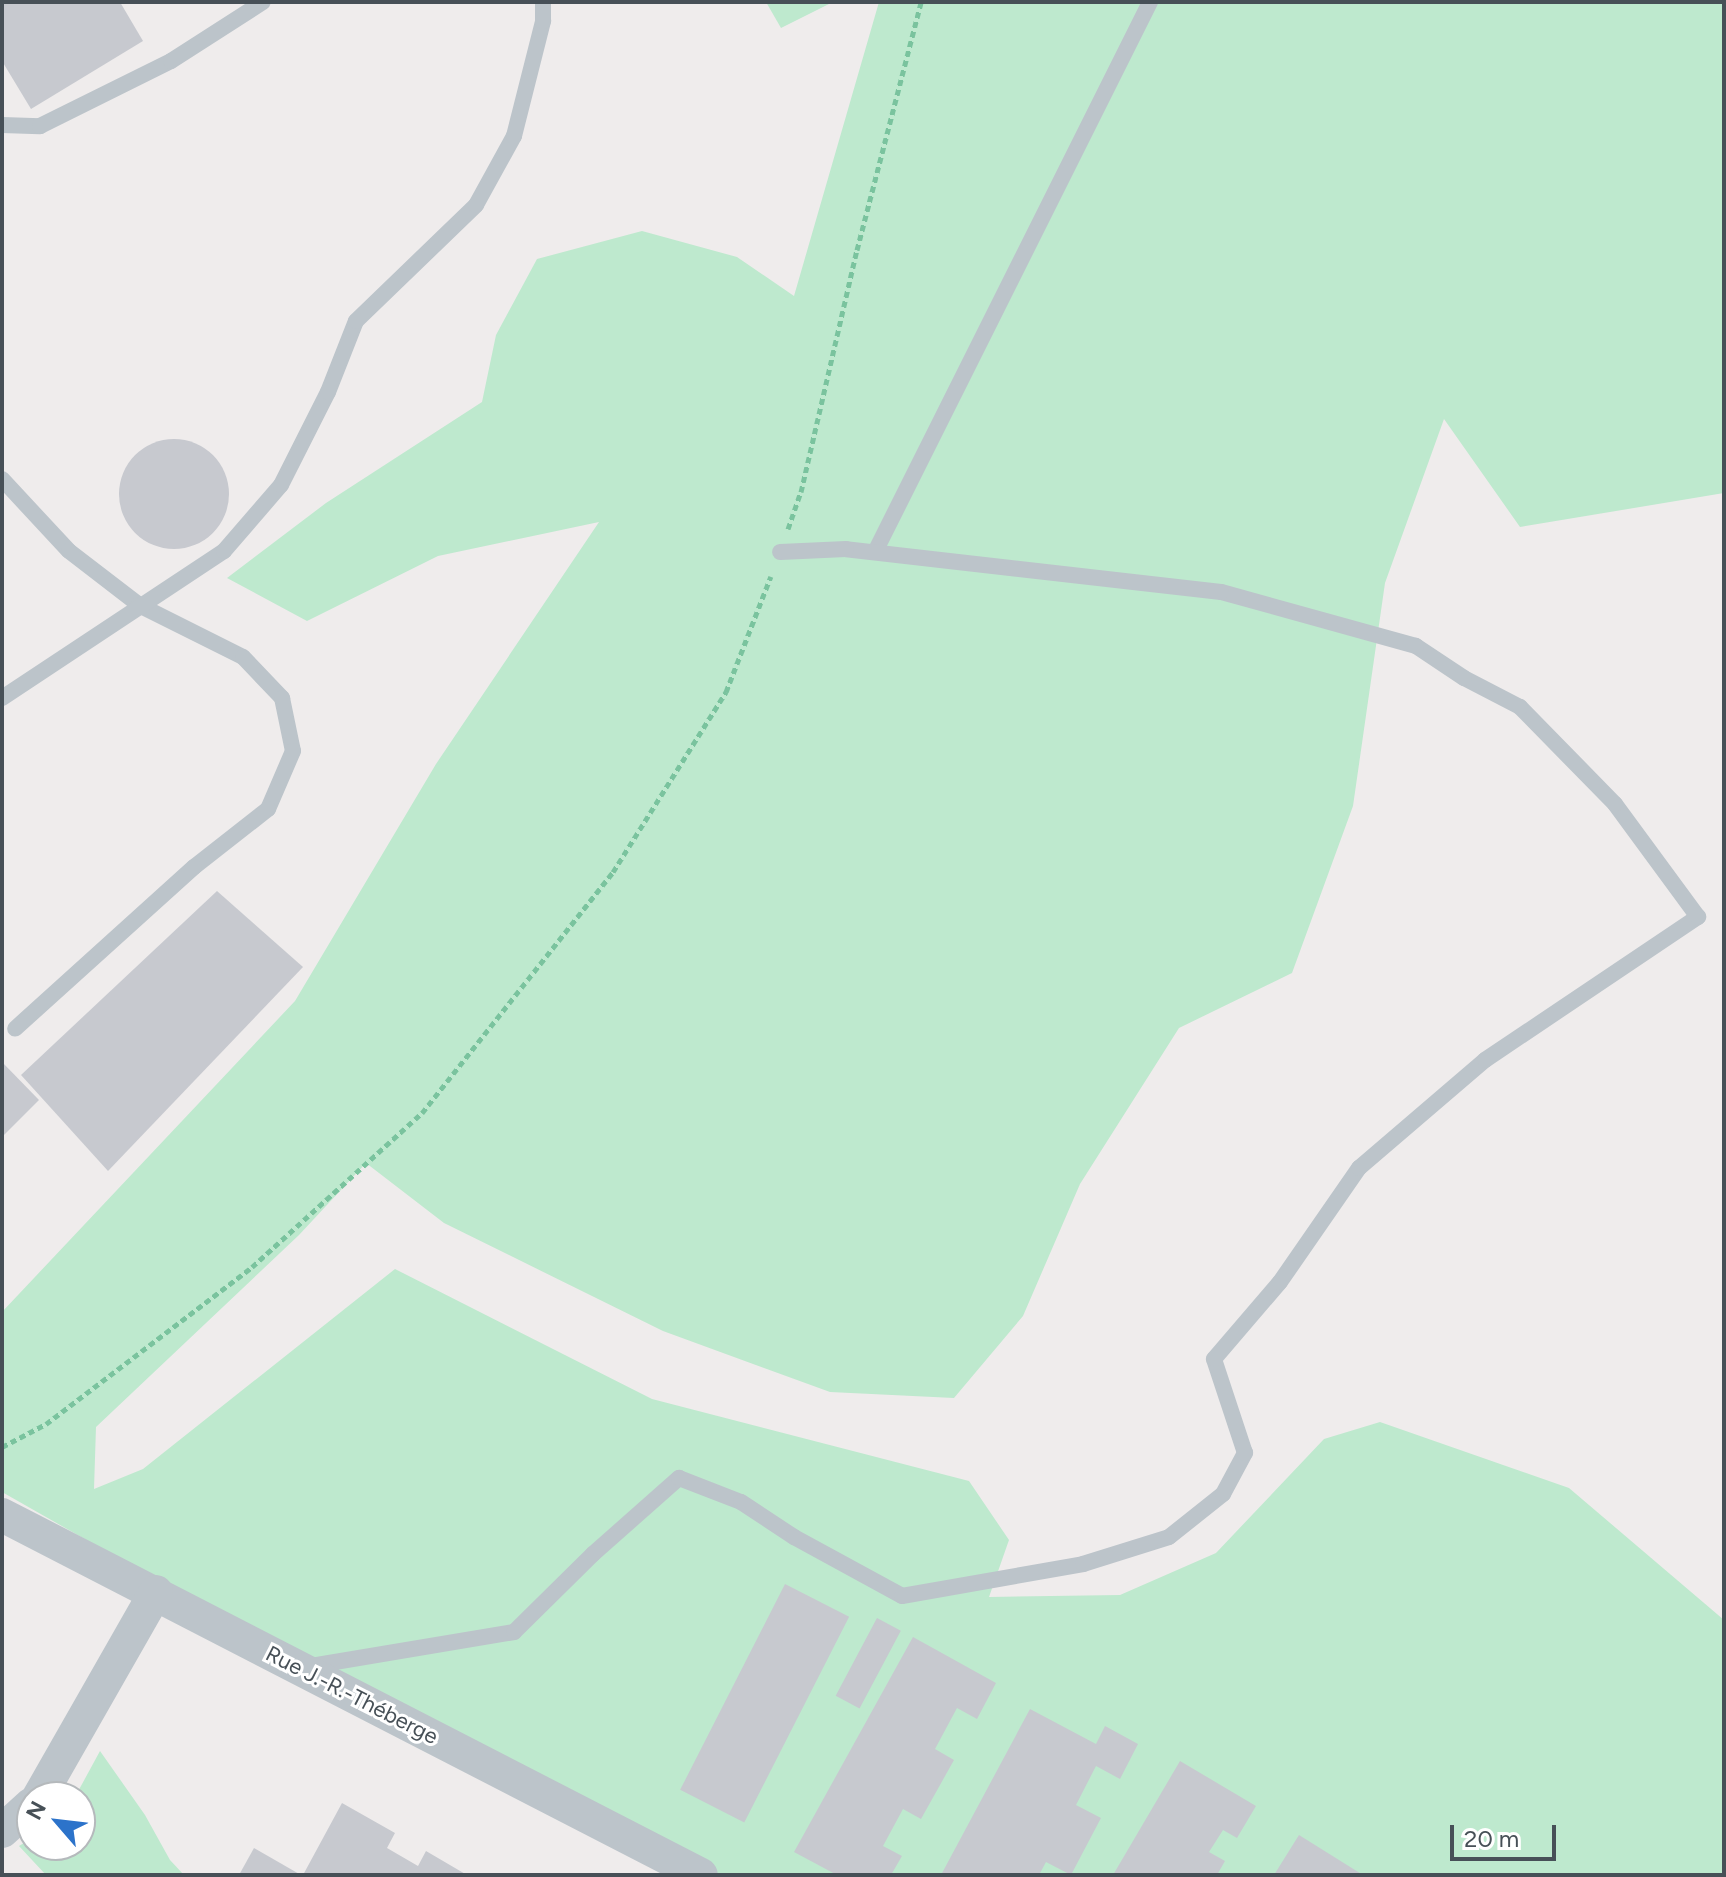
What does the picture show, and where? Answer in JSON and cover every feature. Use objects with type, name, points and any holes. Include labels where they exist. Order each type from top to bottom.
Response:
[{"type":"street","name":"Rue J.-R.-Théberge","points":[[2,1515],[701,1875]]},
{"type":"street","points":[[48,1781],[156,1592]]},
{"type":"lane","points":[[2,125],[40,126],[171,61],[263,2]]},
{"type":"lane","points":[[2,698],[224,551],[281,485],[328,392],[356,321],[476,205],[514,136],[543,21],[543,2]]},
{"type":"lane","points":[[875,552],[1150,2]]},
{"type":"lane","points":[[2,479],[69,551],[139,605],[243,657],[282,698],[293,751],[268,809],[194,867],[15,1029]]},
{"type":"lane","points":[[299,1668],[514,1632],[593,1554],[679,1478],[741,1502],[794,1537],[902,1596],[1083,1564],[1169,1537],[1223,1494],[1245,1453],[1214,1359],[1280,1282],[1359,1168],[1485,1060],[1698,917],[1615,804],[1520,707],[1416,646],[1221,592],[846,549],[780,552]]},
{"type":"path","points":[[2,1447],[46,1424],[252,1267],[422,1113],[613,872],[726,692],[780,552],[801,492],[857,250],[921,2]]},
{"type":"green space","points":[[766,2],[833,2],[781,28]]},
{"type":"green space","points":[[879,2],[1724,2],[1724,493],[1520,527],[1444,419],[1385,583],[1353,806],[1292,973],[1179,1028],[1080,1184],[1023,1316],[954,1398],[830,1392],[663,1331],[444,1223],[366,1163],[299,1235],[96,1427],[94,1489],[143,1469],[395,1269],[652,1399],[969,1481],[1009,1540],[989,1597],[1120,1595],[1216,1553],[1324,1439],[1380,1422],[1569,1488],[1724,1620],[1724,1875],[718,1875],[185,1596],[2,1492],[2,1312],[295,1001],[436,764],[599,522],[438,556],[307,621],[227,578],[326,503],[482,402],[496,335],[537,259],[642,231],[737,257],[794,296]]},
{"type":"green space","points":[[100,1751],[145,1815],[170,1860],[184,1875],[46,1875],[33,1861],[96,1861],[96,1781],[84,1781]]},
{"type":"building","points":[[2,2],[120,2],[143,41],[31,109],[2,61]]},
{"type":"building","points":[[174,439],[195,443],[213,455],[225,473],[229,494],[225,515],[213,533],[195,545],[174,549],[153,545],[135,533],[123,515],[119,494],[123,473],[135,455],[153,443]]},
{"type":"building","points":[[217,891],[303,967],[108,1171],[21,1075]]},
{"type":"building","points":[[2,1062],[39,1100],[2,1137]]},
{"type":"building","points":[[785,1584],[849,1617],[744,1823],[680,1790]]},
{"type":"building","points":[[877,1618],[901,1631],[860,1708],[836,1696]]},
{"type":"building","points":[[913,1637],[996,1683],[977,1719],[957,1708],[935,1749],[954,1760],[921,1819],[903,1809],[883,1846],[902,1856],[891,1875],[837,1875],[794,1852]]},
{"type":"building","points":[[1030,1709],[1096,1744],[1105,1726],[1138,1744],[1120,1779],[1096,1766],[1076,1805],[1101,1818],[1071,1875],[1046,1862],[1039,1875],[941,1875]]},
{"type":"building","points":[[1180,1761],[1256,1806],[1237,1838],[1223,1830],[1209,1852],[1225,1861],[1217,1875],[1113,1875]]},
{"type":"building","points":[[342,1803],[395,1833],[387,1848],[418,1866],[426,1851],[467,1875],[303,1875]]},
{"type":"building","points":[[1299,1835],[1363,1875],[1274,1875]]},
{"type":"building","points":[[254,1848],[301,1875],[239,1875]]}]
